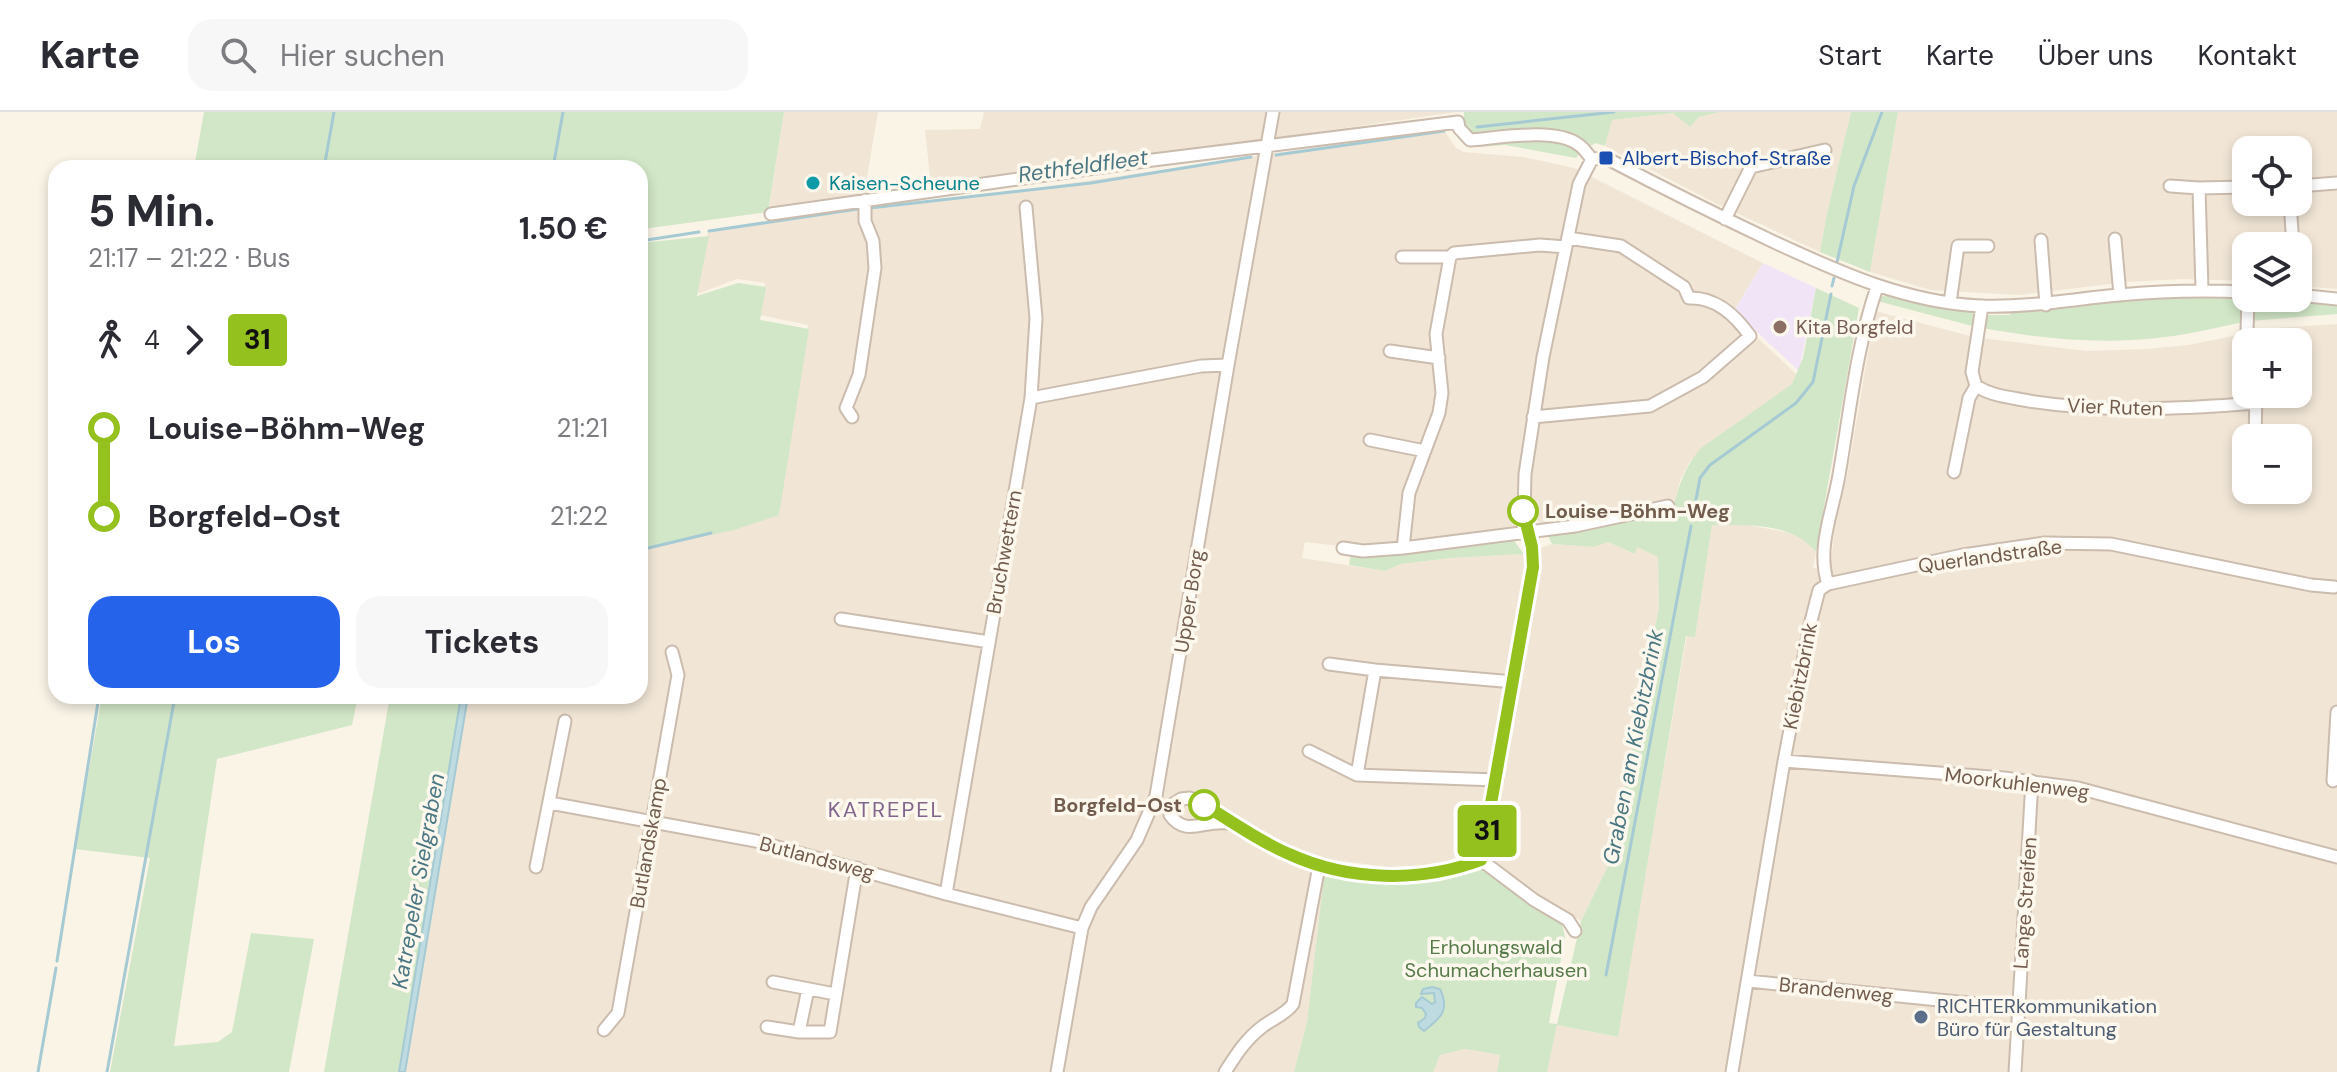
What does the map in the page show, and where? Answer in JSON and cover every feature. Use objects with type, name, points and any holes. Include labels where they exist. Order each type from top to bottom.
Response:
[{"type":"street","name":"Upper Borg","points":[[1057,1072],[1082,928],[1091,907],[1137,840],[1156,796],[1273,112]]},
{"type":"street","points":[[771,214],[1459,117],[1459,128],[1470,140],[1536,135],[1567,138],[1581,145],[1589,163]]},
{"type":"street","points":[[1725,219],[1751,167],[1825,150]]},
{"type":"street","points":[[1481,860],[1533,567],[1523,499],[1533,417],[1579,184],[1589,163],[1606,158],[1725,219],[1877,287],[1908,297],[1982,306],[2046,305],[2120,295],[2232,291]]},
{"type":"street","points":[[2312,185],[2337,183]]},
{"type":"street","points":[[2170,186],[2232,187]]},
{"type":"street","points":[[2199,188],[2202,290]]},
{"type":"street","points":[[852,417],[846,408],[859,375],[875,268],[873,241],[865,221],[865,200]]},
{"type":"street","name":"Bruchwettern","points":[[946,894],[1031,398],[1036,318],[1026,207]]},
{"type":"street","points":[[2115,239],[2120,295]]},
{"type":"street","points":[[2041,240],[2046,305]]},
{"type":"street","points":[[1403,548],[1409,493],[1439,413],[1442,393],[1436,334],[1450,257],[1454,253],[1567,242],[1621,246],[1684,287],[1689,298],[1705,297],[1726,309],[1750,336],[1703,377],[1650,406],[1533,417]]},
{"type":"street","points":[[1950,303],[1958,246],[1988,246]]},
{"type":"street","points":[[1402,257],[1450,257]]},
{"type":"street","points":[[1828,584],[1822,559],[1859,349],[1877,287]]},
{"type":"street","points":[[2312,296],[2337,299]]},
{"type":"street","points":[[1954,472],[1969,398],[1976,386],[1972,372],[1982,306]]},
{"type":"street","points":[[1390,351],[1439,358]]},
{"type":"street","points":[[1031,398],[1201,366],[1228,365]]},
{"type":"street","name":"Vier Ruten","points":[[1976,386],[1990,395],[2082,407],[2148,410],[2232,401]]},
{"type":"street","points":[[1370,440],[1425,451]]},
{"type":"street","points":[[1343,548],[1363,551],[1403,548],[1528,532],[1608,521],[1638,511],[1668,506]]},
{"type":"street","name":"Querlandstraße","points":[[1828,584],[1963,555],[2045,543],[2111,544],[2311,585],[2336,587]]},
{"type":"street","name":"Kiebitzbrink","points":[[1732,1072],[1784,761],[1815,599],[1819,590],[1828,584]]},
{"type":"street","points":[[841,619],[989,642]]},
{"type":"street","name":"Butlandskamp","points":[[604,1030],[618,1013],[652,824],[678,675],[672,652]]},
{"type":"street","points":[[1329,664],[1514,682]]},
{"type":"street","points":[[1357,775],[1375,670]]},
{"type":"street","points":[[2333,781],[2337,712]]},
{"type":"street","points":[[536,867],[565,721]]},
{"type":"street","points":[[1309,751],[1357,775],[1497,780]]},
{"type":"street","name":"Moorkuhlenweg","points":[[1784,761],[2032,781],[2078,788],[2337,857]]},
{"type":"street","name":"Lange Streifen","points":[[2015,1072],[2032,781]]},
{"type":"street","points":[[1156,796],[1173,804]]},
{"type":"street","points":[[1233,824],[1209,821],[1189,828],[1182,827],[1170,815],[1173,804],[1190,798],[1290,855],[1319,866],[1388,876],[1450,870],[1481,860]]},
{"type":"street","name":"Butlandsweg","points":[[550,803],[756,841],[1082,928]]},
{"type":"street","points":[[1481,860],[1534,900],[1568,920],[1575,931]]},
{"type":"street","points":[[1225,1072],[1248,1039],[1293,1004],[1319,866]]},
{"type":"street","points":[[767,1027],[799,1032],[830,1032],[857,868]]},
{"type":"street","name":"Brandenweg","points":[[1748,981],[2019,1008]]},
{"type":"street","points":[[773,982],[835,994]]},
{"type":"street","points":[[799,1032],[808,989]]},
{"type":"shaded area","points":[[784,112],[878,112],[864,195],[769,207]]},
{"type":"shaded area","points":[[984,112],[1457,112],[931,187],[925,130],[980,129]]},
{"type":"shaded area","points":[[1720,112],[1851,112],[1820,252],[1717,204],[1605,146],[1611,120],[1673,113],[1699,117]]},
{"type":"shaded area","points":[[1898,112],[2337,112],[2337,289],[2312,287],[2312,232],[2232,232],[2232,281],[2126,282],[2019,295],[1930,290],[1870,272]]},
{"type":"shaded area","points":[[1445,132],[1456,148],[1464,152],[1524,157],[1574,168],[1763,263],[1730,317],[1797,375],[1792,384],[1775,398],[1739,421],[1690,461],[1681,478],[1674,504],[1545,528],[1536,519],[1514,529],[1364,549],[1305,542],[1302,558],[1385,571],[1401,564],[1524,554],[1552,544],[1594,547],[1608,542],[1634,554],[1637,547],[1658,557],[1659,607],[1611,860],[1581,921],[1538,897],[1471,849],[1448,861],[1416,866],[1387,867],[1327,859],[1307,1022],[1294,1072],[403,1072],[466,704],[648,704],[648,544],[778,510],[808,325],[760,315],[765,283],[737,279],[696,292],[708,231]]},
{"type":"shaded area","name":"Kita Borgfeld","points":[[1763,263],[1816,288],[1799,371],[1734,311]]},
{"type":"shaded area","points":[[1875,311],[1974,337],[2086,351],[2188,345],[2232,336],[2232,408],[2312,408],[2312,328],[2273,328],[2337,324],[2337,1072],[1547,1072],[1557,1025],[1617,1037],[1687,635],[1695,636],[1712,524],[1748,525],[1790,533],[1807,542],[1816,552],[1813,568],[1830,569],[1836,519],[1847,477]]},
{"type":"shaded area","points":[[1465,1049],[1500,1055],[1497,1072],[1433,1072],[1440,1055]]},
{"type":"green space","points":[[204,112],[784,112],[768,212],[648,228],[648,160],[195,160]]},
{"type":"green space","points":[[1464,112],[1720,112],[1699,117],[1690,127],[1673,113],[1612,120],[1605,146],[1596,143],[1590,146],[1572,134],[1553,131],[1473,135],[1463,125]]},
{"type":"green space","points":[[1851,112],[1898,112],[1870,272],[1820,252]]},
{"type":"green space","points":[[1555,141],[1570,144],[1581,152],[1576,158],[1505,145],[1478,147],[1480,144]]},
{"type":"green space","points":[[709,236],[697,296],[738,283],[766,287],[760,320],[809,329],[779,515],[734,530],[648,548],[648,242]]},
{"type":"green space","name":"Erholungswald Schumacherhausen","points":[[1816,288],[1859,308],[1816,552],[1806,542],[1782,530],[1712,525],[1695,637],[1686,636],[1618,1037],[1557,1025],[1547,1072],[1497,1072],[1500,1055],[1465,1049],[1440,1055],[1433,1072],[1294,1072],[1307,1022],[1324,877],[1402,885],[1441,881],[1485,869],[1529,904],[1562,923],[1565,938],[1549,1023],[1557,1024],[1581,921],[1611,860],[1659,607],[1658,557],[1637,547],[1635,554],[1608,542],[1594,547],[1552,544],[1546,532],[1673,508],[1683,476],[1701,448],[1792,384],[1803,358]]},
{"type":"green space","points":[[2203,294],[2232,296],[2232,312],[2242,312],[2244,322],[2175,336],[2119,341],[2050,338],[1982,328],[1987,315],[2010,315],[2012,312],[2123,299]]},
{"type":"green space","points":[[1886,295],[1972,312],[1977,318],[1976,327],[1877,301]]},
{"type":"green space","points":[[2312,304],[2337,306],[2337,314],[2250,321],[2251,312],[2312,312]]},
{"type":"green space","points":[[1511,537],[1524,554],[1401,564],[1385,571],[1349,565],[1351,553]]},
{"type":"green space","points":[[101,704],[356,704],[352,725],[217,759],[174,1046],[218,1042],[232,1032],[251,933],[314,939],[289,1072],[110,1072],[150,858],[75,849]]},
{"type":"green space","points":[[389,704],[460,704],[399,1072],[324,1072]]},
{"type":"water","points":[[460,704],[467,704],[405,1072],[399,1072]]},
{"type":"water","points":[[1423,989],[1440,989],[1444,1008],[1439,1018],[1424,1031],[1418,1023],[1426,1014],[1422,1008],[1416,1007],[1416,1003],[1422,997],[1432,1004],[1435,1002],[1434,993],[1421,994]]},
{"type":"waterway","points":[[325,160],[334,112]]},
{"type":"waterway","name":"Katrepeler Sielgraben","points":[[554,160],[563,112]]},
{"type":"waterway","name":"Rethfeldfleet","points":[[1477,127],[1614,112]]},
{"type":"waterway","name":"Graben am Kiebitzbrink","points":[[1837,262],[1854,186],[1882,112]]},
{"type":"waterway","name":"Rethfeldfleet","points":[[1276,155],[1444,131]]},
{"type":"waterway","name":"Rethfeldfleet","points":[[870,208],[1091,183],[1251,157]]},
{"type":"waterway","name":"Rethfeldfleet","points":[[709,231],[858,209]]},
{"type":"waterway","name":"Rethfeldfleet","points":[[648,240],[699,232]]},
{"type":"waterway","name":"Graben am Kiebitzbrink","points":[[1832,286],[1834,278]]},
{"type":"waterway","name":"Graben am Kiebitzbrink","points":[[1695,505],[1700,478],[1710,465],[1796,403],[1813,382],[1831,294]]},
{"type":"waterway","name":"Graben am Kiebitzbrink","points":[[1606,975],[1691,526]]},
{"type":"waterway","points":[[648,548],[711,533]]},
{"type":"waterway","points":[[57,961],[98,704]]},
{"type":"waterway","points":[[107,1072],[174,704]]},
{"type":"waterway","points":[[38,1072],[56,968]]},
{"type":"bus line","name":"31","points":[[1204,805],[1265,843],[1319,866],[1334,869],[1388,876],[1417,875],[1450,870],[1481,860],[1533,567],[1532,547],[1523,511]]},
{"type":"place","name":"Albert-Bischof-Straße","points":[[1606,158]]},
{"type":"place","name":"Kaisen-Scheune","points":[[813,183]]},
{"type":"place","name":"Kita Borgfeld","points":[[1780,327]]},
{"type":"place","name":"Louise-Böhm-Weg","points":[[1523,511]]},
{"type":"place","name":"Borgfeld-Ost","points":[[1204,805]]},
{"type":"place","name":"RICHTERkommunikation Büro für Gestaltung","points":[[1921,1017]]},
{"type":"district","name":"KATREPEL","points":[[886,809]]}]
